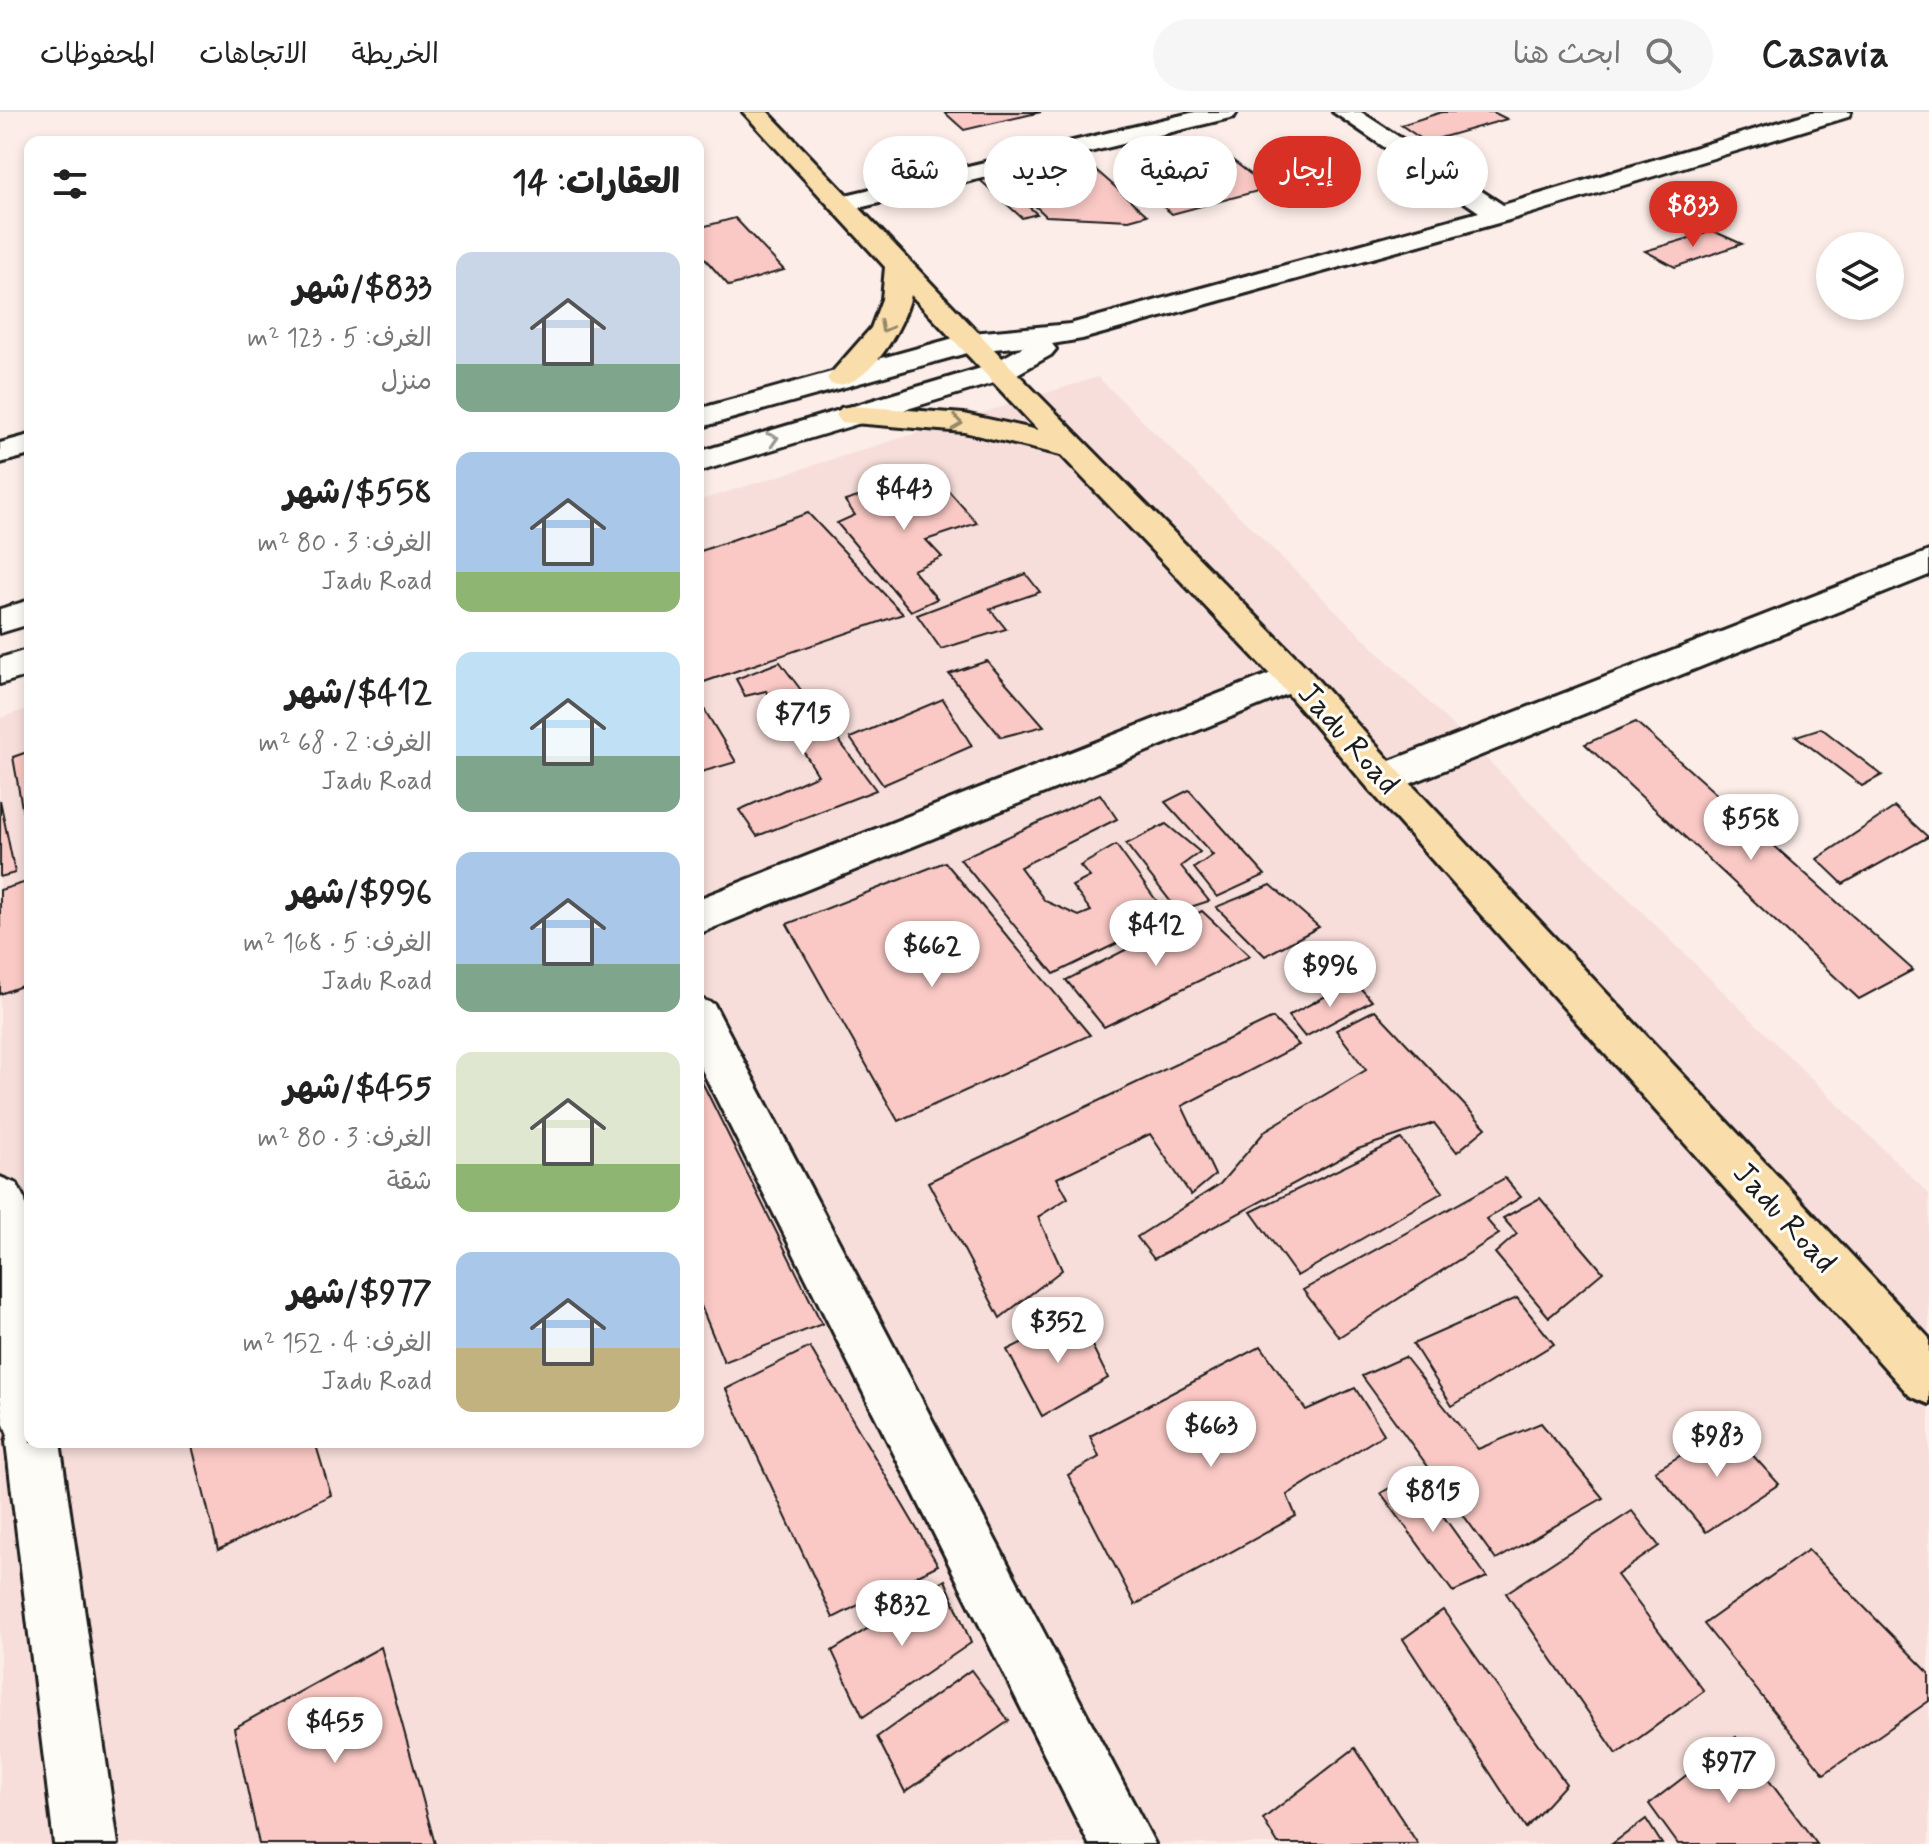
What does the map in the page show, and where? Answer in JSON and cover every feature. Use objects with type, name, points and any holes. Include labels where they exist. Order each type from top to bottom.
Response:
[{"type":"highway","name":"Jadu Road","points":[[755,112],[999,372],[1294,677],[1383,779],[1929,1377]]},
{"type":"highway","points":[[842,378],[884,332],[895,308],[900,285],[899,263]]},
{"type":"highway","points":[[852,415],[964,423],[1073,448]]},
{"type":"street","points":[[842,204],[1225,112]]},
{"type":"street","points":[[1345,112],[1500,214]]},
{"type":"street","points":[[704,417],[972,342],[1072,333],[1500,214],[1839,112]]},
{"type":"street","points":[[1720,122],[1741,141]]},
{"type":"street","points":[[704,460],[999,372],[1072,333]]},
{"type":"street","points":[[0,453],[24,447]]},
{"type":"street","points":[[1383,779],[1929,562]]},
{"type":"street","points":[[0,621],[24,614]]},
{"type":"street","points":[[0,671],[24,664]]},
{"type":"street","points":[[704,915],[1294,677]]},
{"type":"street","points":[[704,1029],[1123,1844]]},
{"type":"street","points":[[24,1190],[0,1200],[24,1378]]},
{"type":"street","points":[[34,1448],[86,1844]]},
{"type":"shaded area","points":[[1098,377],[1929,1194],[1929,1844],[0,1844],[0,718],[24,710],[24,1448],[704,1448],[704,499]]},
{"type":"building","points":[[944,112],[1041,112],[964,130]]},
{"type":"building","points":[[1442,112],[1493,112],[1507,119],[1447,136],[1417,136],[1401,125]]},
{"type":"building","points":[[1237,164],[1253,176],[1253,192],[1237,197]]},
{"type":"building","points":[[1097,171],[1113,185],[1113,208],[1139,208],[1147,215],[1129,220],[1046,216],[1037,208],[1097,208]]},
{"type":"building","points":[[1011,208],[1030,208],[1037,214],[1022,218]]},
{"type":"building","points":[[1165,208],[1194,208],[1172,214]]},
{"type":"building","points":[[735,218],[784,270],[729,286],[704,258],[704,226]]},
{"type":"building","points":[[1713,231],[1742,244],[1675,267],[1645,251]]},
{"type":"building","points":[[919,478],[940,481],[977,523],[926,540],[942,557],[913,570],[937,599],[911,611],[837,523],[855,515],[845,501]]},
{"type":"building","points":[[808,513],[903,614],[704,682],[704,550]]},
{"type":"building","points":[[1026,574],[1040,592],[990,609],[1006,629],[941,649],[917,615]]},
{"type":"building","points":[[987,661],[1044,726],[1001,737],[949,674]]},
{"type":"building","points":[[780,662],[876,790],[757,836],[739,810],[818,775],[766,691],[745,696],[736,679]]},
{"type":"building","points":[[943,699],[972,746],[883,785],[850,738]]},
{"type":"building","points":[[704,709],[736,762],[704,771]]},
{"type":"building","points":[[1636,722],[1913,970],[1859,999],[1585,744]]},
{"type":"building","points":[[1821,728],[1882,775],[1862,786],[1796,736]]},
{"type":"building","points":[[24,753],[24,819],[13,757]]},
{"type":"building","points":[[1189,790],[1265,875],[1217,897],[1194,868],[1213,855],[1165,802]]},
{"type":"building","points":[[1100,794],[1117,819],[1020,867],[1045,901],[1079,916],[1091,911],[1072,886],[1090,877],[1080,866],[1116,845],[1169,918],[1054,974],[960,859]]},
{"type":"building","points":[[0,800],[15,873],[0,877]]},
{"type":"building","points":[[1895,807],[1928,837],[1843,884],[1817,859]]},
{"type":"building","points":[[1166,824],[1200,852],[1181,866],[1209,901],[1178,911],[1126,844]]},
{"type":"building","points":[[945,862],[1090,1035],[898,1121],[787,924]]},
{"type":"building","points":[[24,883],[24,985],[0,994],[0,890]]},
{"type":"building","points":[[1271,885],[1319,927],[1265,956],[1216,907]]},
{"type":"building","points":[[1202,911],[1250,956],[1104,1027],[1066,980]]},
{"type":"building","points":[[1354,981],[1372,1001],[1305,1037],[1288,1016]]},
{"type":"building","points":[[1375,1010],[1486,1128],[1457,1152],[1434,1123],[1358,1149],[1154,1259],[1137,1237],[1220,1184],[1266,1130],[1366,1070],[1336,1030]]},
{"type":"building","points":[[1273,1018],[1299,1045],[1182,1106],[1215,1175],[1191,1195],[1150,1134],[1057,1178],[1068,1198],[1038,1217],[1062,1270],[1000,1318],[928,1182]]},
{"type":"building","points":[[704,1086],[822,1324],[724,1362],[704,1314]]},
{"type":"building","points":[[1401,1139],[1443,1192],[1297,1276],[1251,1212]]},
{"type":"building","points":[[1505,1178],[1521,1197],[1486,1219],[1499,1234],[1339,1337],[1303,1290]]},
{"type":"building","points":[[1540,1198],[1603,1272],[1549,1317],[1495,1253],[1517,1234],[1503,1218]]},
{"type":"building","points":[[1517,1298],[1554,1344],[1452,1406],[1413,1344]]},
{"type":"building","points":[[1077,1315],[1108,1378],[1042,1416],[1007,1350]]},
{"type":"building","points":[[1261,1346],[1306,1410],[1355,1388],[1384,1434],[1287,1495],[1296,1516],[1135,1605],[1068,1475],[1099,1457],[1090,1436]]},
{"type":"building","points":[[810,1347],[938,1565],[833,1618],[726,1389]]},
{"type":"building","points":[[1405,1357],[1478,1449],[1541,1423],[1603,1498],[1496,1560],[1362,1376]]},
{"type":"building","points":[[1727,1427],[1779,1484],[1706,1532],[1655,1471]]},
{"type":"building","points":[[192,1448],[317,1448],[331,1495],[218,1550]]},
{"type":"building","points":[[1413,1474],[1487,1577],[1453,1592],[1381,1493]]},
{"type":"building","points":[[1632,1511],[1659,1546],[1617,1575],[1704,1691],[1617,1754],[1506,1593]]},
{"type":"building","points":[[1808,1550],[1929,1673],[1929,1701],[1824,1774],[1704,1624]]},
{"type":"building","points":[[945,1580],[971,1643],[863,1717],[832,1651]]},
{"type":"building","points":[[1443,1610],[1566,1784],[1526,1828],[1403,1639]]},
{"type":"building","points":[[381,1647],[435,1844],[259,1844],[234,1728]]},
{"type":"building","points":[[971,1670],[1009,1721],[905,1792],[877,1737]]},
{"type":"building","points":[[1736,1737],[1817,1844],[1678,1844],[1649,1804]]},
{"type":"building","points":[[1355,1748],[1418,1844],[1278,1844],[1263,1819]]},
{"type":"building","points":[[1646,1819],[1662,1844],[1612,1844]]}]
